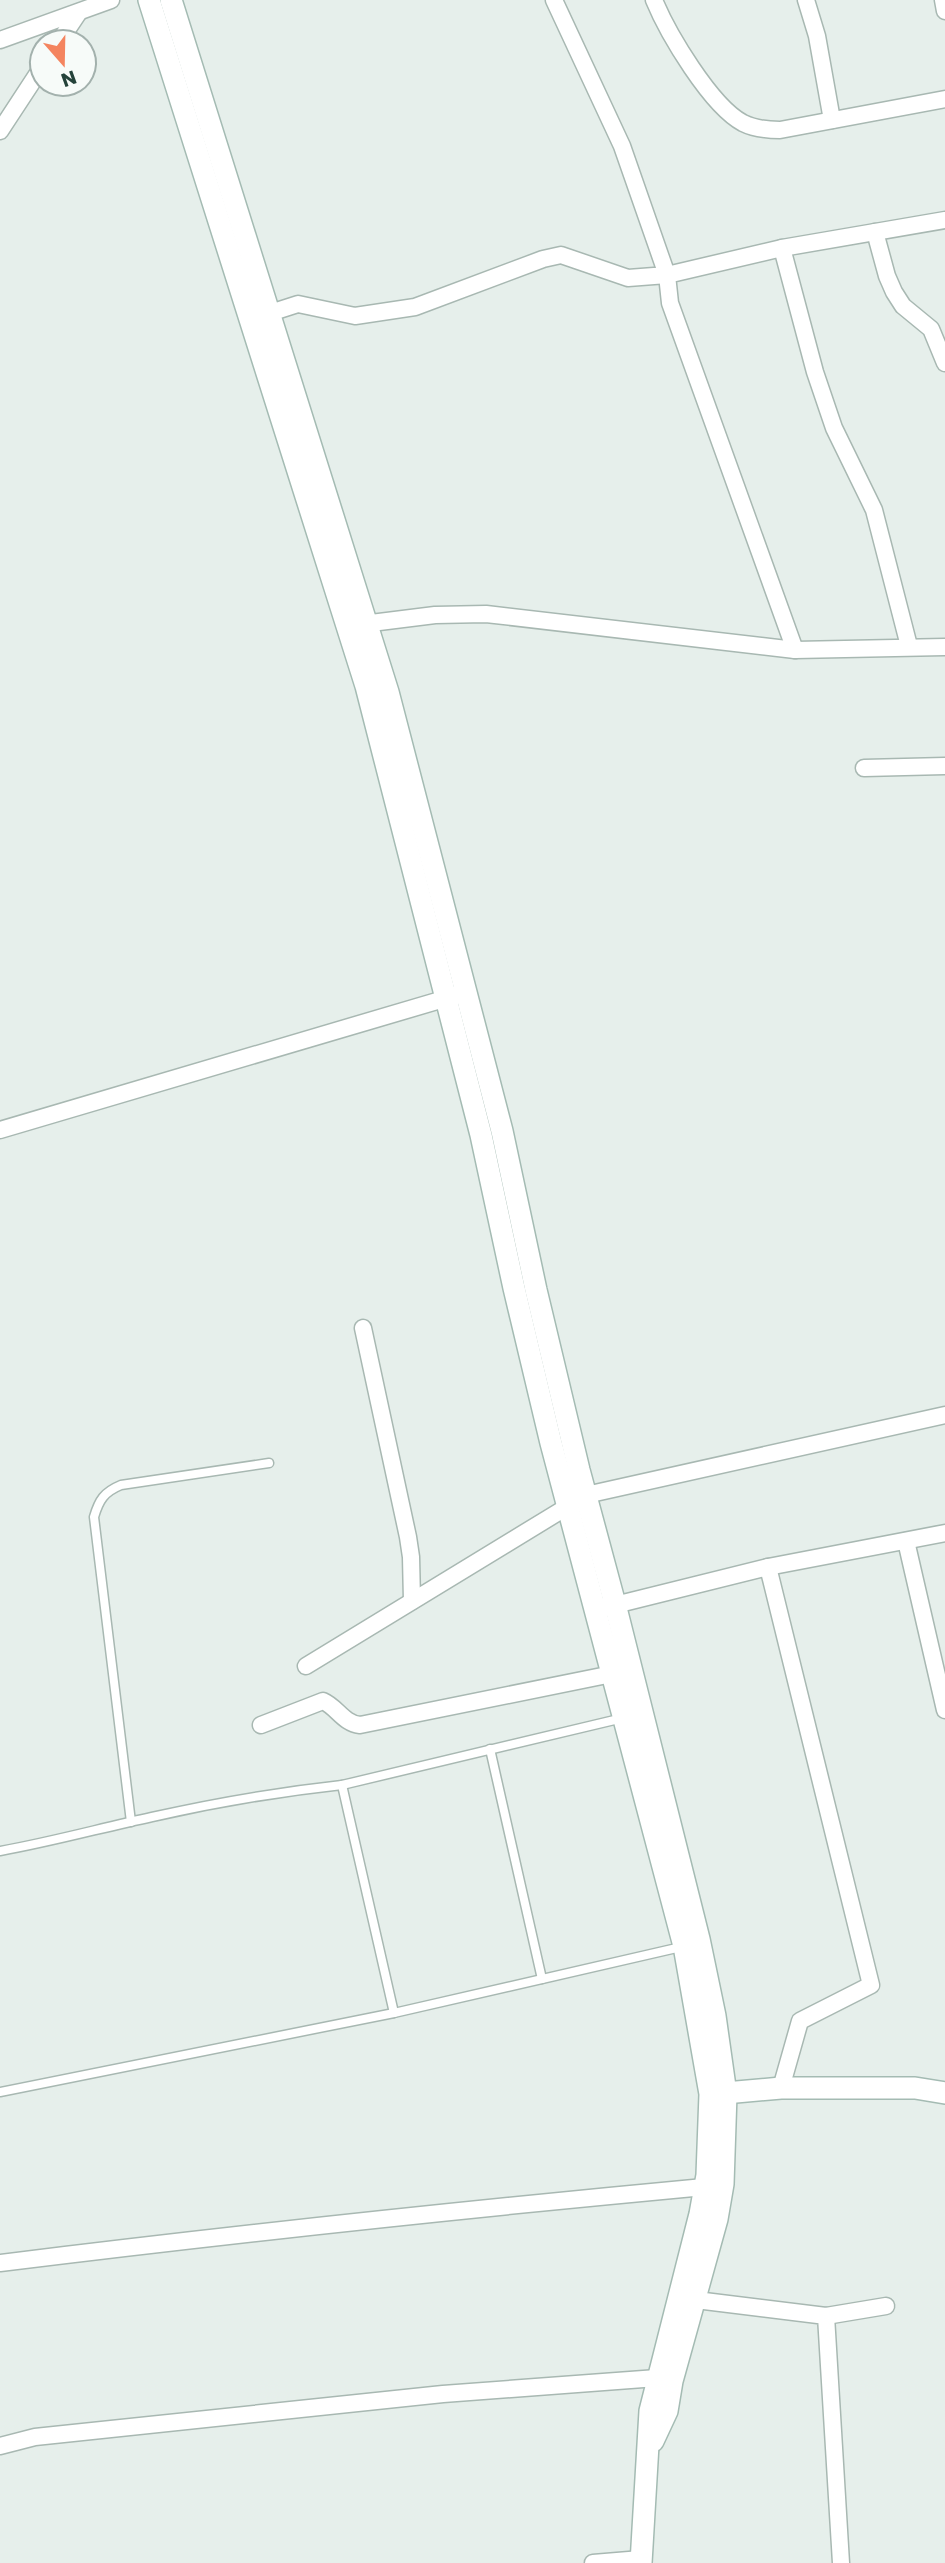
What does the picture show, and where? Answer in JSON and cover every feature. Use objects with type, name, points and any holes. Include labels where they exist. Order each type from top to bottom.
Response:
[{"type":"main road","points":[[149,0],[357,624],[366,686],[481,1135],[529,1353],[615,1604],[699,1939],[715,2016],[723,2184],[696,2300],[664,2379]]},
{"type":"main road","points":[[176,1],[270,313],[357,624],[467,993],[502,1131],[536,1290],[578,1500],[595,1611],[684,1946],[718,2094],[704,2188],[664,2379],[667,2411],[649,2451],[641,2561]]},
{"type":"main road","points":[[718,2094],[781,2088],[915,2088],[945,2093]]},
{"type":"street","points":[[0,40],[111,0]]},
{"type":"street","points":[[554,0],[622,146],[667,275],[670,303],[794,650]]},
{"type":"street","points":[[654,0],[673,41],[720,104],[741,122],[760,130],[780,130],[945,99]]},
{"type":"street","points":[[806,0],[817,36],[832,120]]},
{"type":"street","points":[[943,0],[945,11]]},
{"type":"street","points":[[68,28],[79,12]]},
{"type":"street","points":[[0,131],[28,89]]},
{"type":"street","points":[[270,313],[298,304],[355,316],[405,309],[561,255],[628,278],[667,275],[782,248],[945,220]]},
{"type":"street","points":[[875,232],[894,292],[903,306],[931,329],[945,363]]},
{"type":"street","points":[[782,248],[815,372],[834,428],[874,510],[909,646]]},
{"type":"street","points":[[357,624],[435,615],[486,614],[794,650],[945,647]]},
{"type":"street","points":[[864,768],[945,766]]},
{"type":"street","points":[[0,1130],[467,993]]},
{"type":"street","points":[[363,1328],[408,1537],[412,1601]]},
{"type":"street","points":[[306,1666],[578,1500],[944,1418]]},
{"type":"street","points":[[595,1611],[768,1567],[945,1533]]},
{"type":"street","points":[[906,1541],[945,1710]]},
{"type":"street","points":[[768,1567],[871,1984],[800,2021],[781,2088]]},
{"type":"street","points":[[261,1725],[323,1701],[328,1702],[346,1721],[360,1725],[612,1674]]},
{"type":"street","points":[[0,2263],[441,2212],[704,2188]]},
{"type":"street","points":[[696,2300],[826,2316],[886,2306]]},
{"type":"street","points":[[826,2316],[841,2563]]},
{"type":"street","points":[[0,2446],[35,2437],[362,2403],[664,2379]]},
{"type":"street","points":[[593,2563],[641,2561]]},
{"type":"lane","points":[[131,1822],[94,1517],[98,1502],[108,1490],[121,1485],[269,1464]]},
{"type":"lane","points":[[0,1851],[289,1790],[342,1785],[623,1718]]},
{"type":"lane","points":[[490,1749],[542,1979]]},
{"type":"lane","points":[[342,1785],[394,2013]]},
{"type":"lane","points":[[0,2092],[394,2013],[684,1946]]}]
